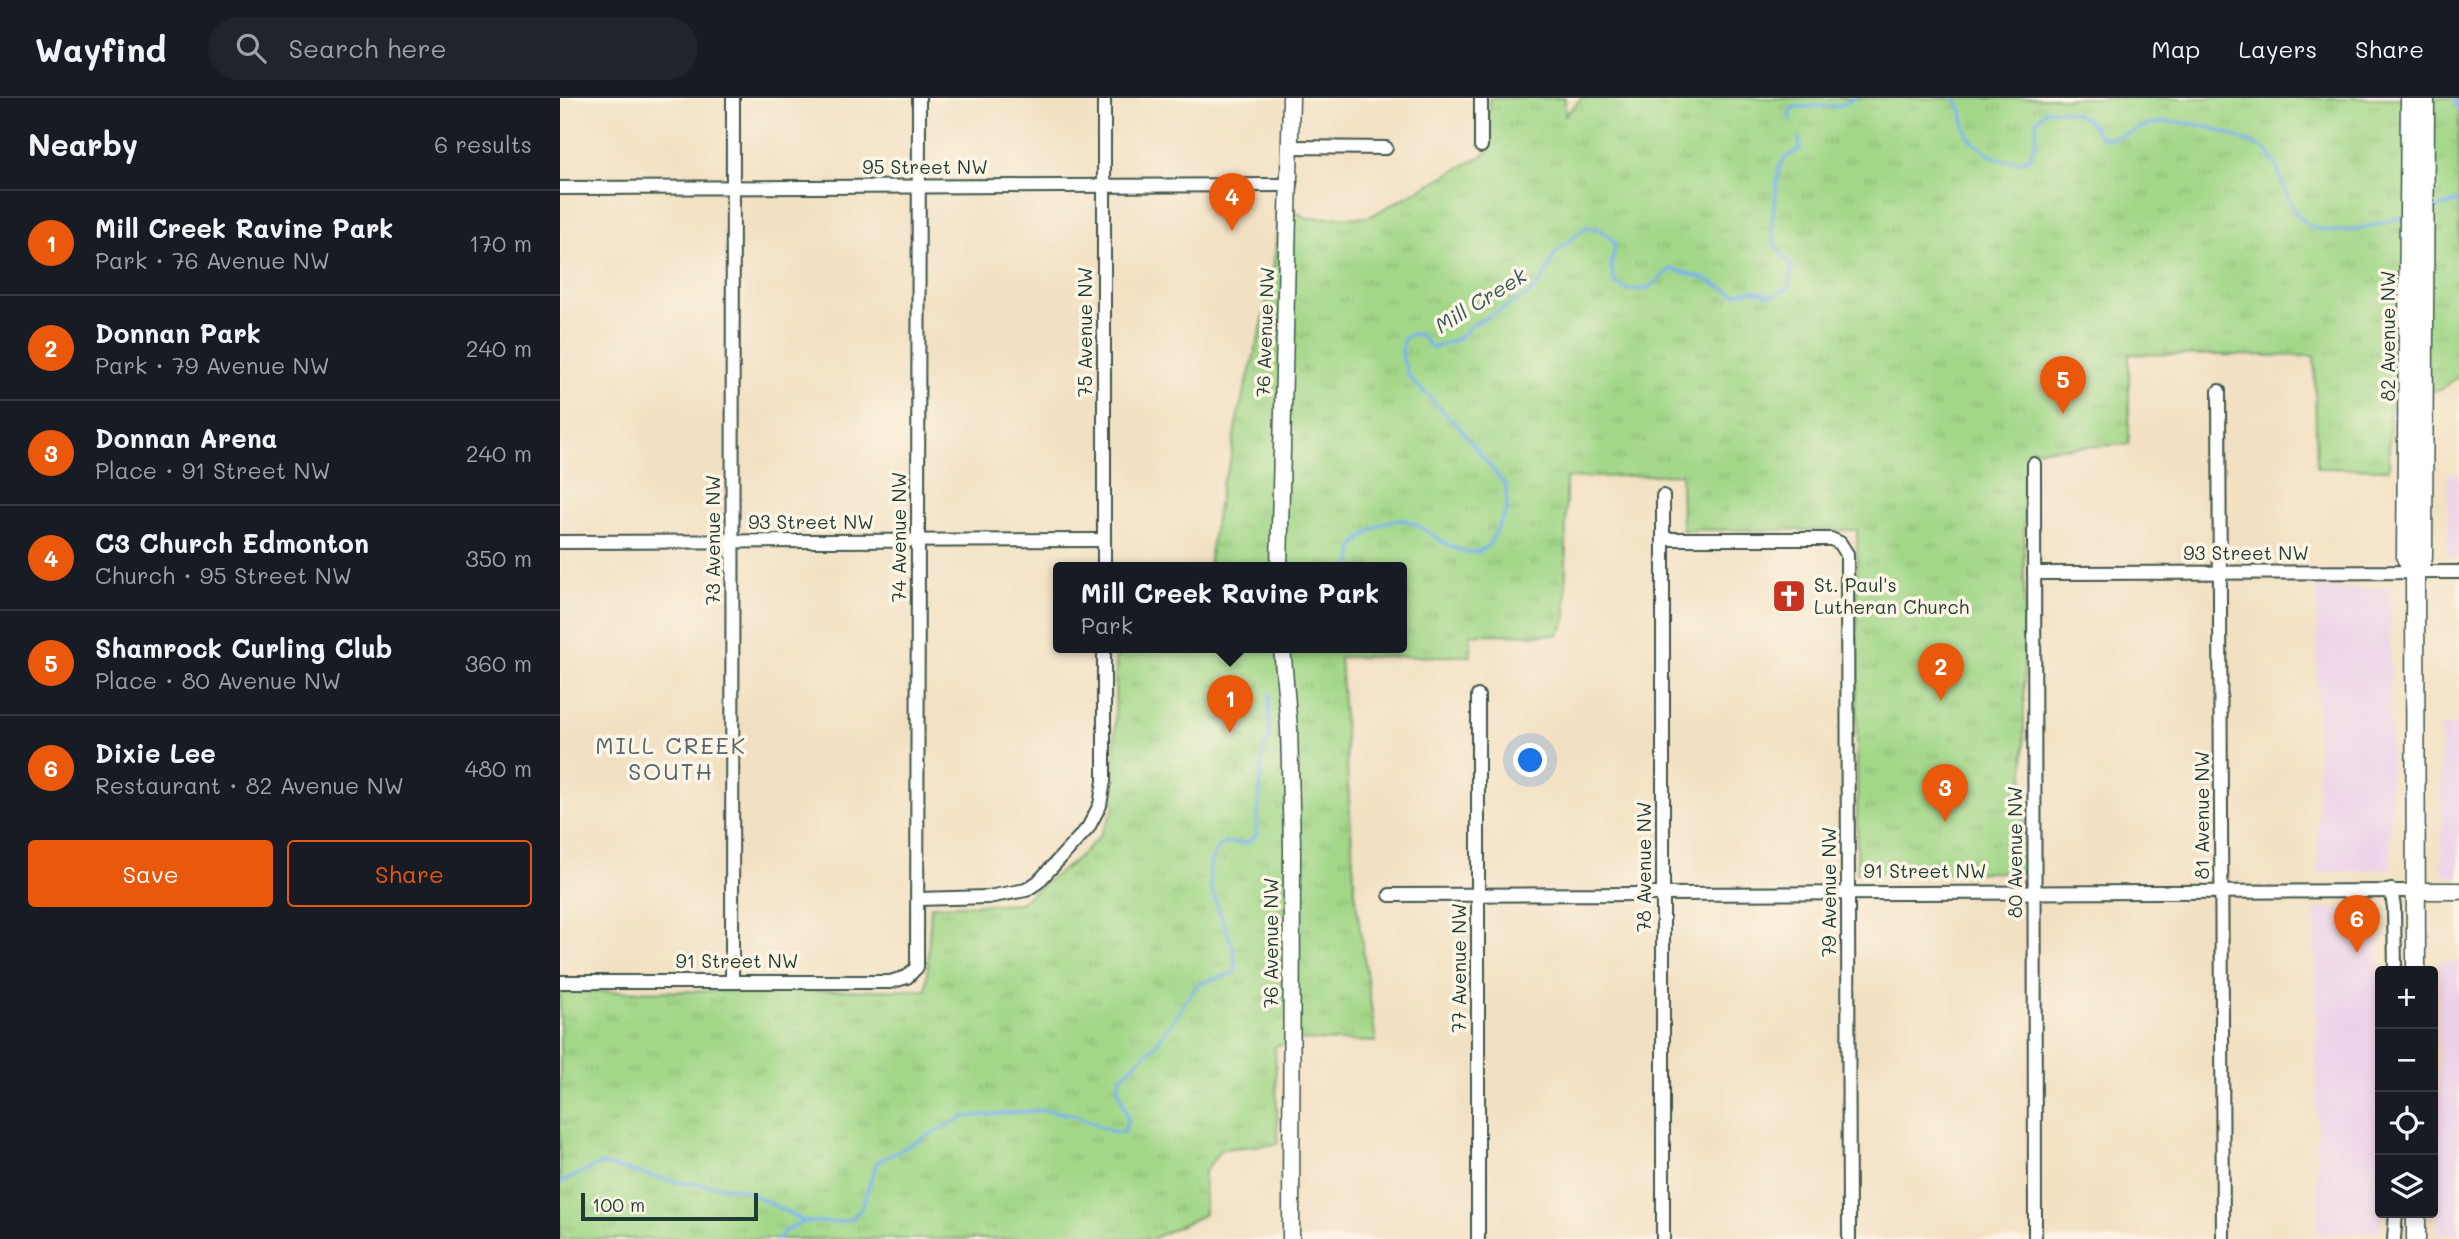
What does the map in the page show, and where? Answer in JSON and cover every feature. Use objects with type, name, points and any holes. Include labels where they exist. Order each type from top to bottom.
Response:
[{"type":"main road","name":"82 Avenue NW","points":[[2410,98],[2416,402]]},
{"type":"main road","name":"82 Avenue NW","points":[[2416,966],[2415,572],[2406,558],[2416,402],[2425,98]]},
{"type":"main road","points":[[2416,1218],[2416,1239]]},
{"type":"street","name":"73 Avenue NW","points":[[732,981],[733,98]]},
{"type":"street","name":"74 Avenue NW","points":[[911,974],[918,961],[919,98]]},
{"type":"street","name":"75 Avenue NW","points":[[1104,98],[1104,562]]},
{"type":"street","name":"76 Avenue NW","points":[[1279,562],[1291,185],[1291,98]]},
{"type":"street","points":[[1481,98],[1481,146]]},
{"type":"street","points":[[1291,147],[1387,148]]},
{"type":"street","name":"95 Street NW","points":[[560,188],[1291,185]]},
{"type":"street","name":"81 Avenue NW","points":[[2219,391],[2223,1239]]},
{"type":"street","name":"80 Avenue NW","points":[[2034,464],[2035,1239]]},
{"type":"street","name":"78 Avenue NW","points":[[1663,496],[1663,1239]]},
{"type":"street","name":"79 Avenue NW","points":[[1663,539],[1830,539],[1843,546],[1847,558],[1849,1239]]},
{"type":"street","name":"93 Street NW","points":[[560,542],[1104,540]]},
{"type":"street","name":"93 Street NW","points":[[2034,573],[2459,572]]},
{"type":"street","points":[[918,899],[988,897],[1026,890],[1038,883],[1091,825],[1100,805],[1104,781],[1104,653]]},
{"type":"street","name":"76 Avenue NW","points":[[1283,653],[1289,728],[1292,846],[1292,1239]]},
{"type":"street","name":"77 Avenue NW","points":[[1478,696],[1478,1239]]},
{"type":"street","points":[[2391,890],[2394,907],[2395,966]]},
{"type":"street","name":"91 Street NW","points":[[1390,895],[2459,891]]},
{"type":"street","name":"91 Street NW","points":[[560,982],[890,982],[911,974]]},
{"type":"street","points":[[2394,1239],[2396,1218]]},
{"type":"shaded area","points":[[2448,474],[2459,474],[2459,558],[2448,558]]},
{"type":"shaded area","points":[[2317,588],[2390,588],[2391,869],[2318,873]]},
{"type":"shaded area","points":[[2441,725],[2459,725],[2459,876],[2448,876],[2442,871]]},
{"type":"shaded area","points":[[2379,908],[2379,966],[2375,966],[2375,1218],[2381,1218],[2381,1231],[2318,1234],[2315,909]]},
{"type":"shaded area","points":[[2439,962],[2459,962],[2459,1233],[2438,1233]]},
{"type":"green space","points":[[1489,98],[1565,98],[1565,115],[1582,98],[2459,98],[2459,376],[2440,390],[2390,395],[2389,469],[2317,468],[2314,356],[2129,354],[2129,444],[2029,450],[2024,484],[2024,872],[1857,873],[1857,530],[1682,530],[1681,474],[1566,478],[1566,620],[1559,635],[1471,634],[1471,656],[1340,657],[1355,893],[1376,1042],[1304,1040],[1275,1046],[1278,1144],[1221,1149],[1204,1173],[1205,1214],[1152,1239],[560,1239],[560,992],[926,990],[931,906],[1019,903],[1077,859],[1099,837],[1114,809],[1116,653],[1407,653],[1407,562],[1209,562],[1222,482],[1229,466],[1238,415],[1266,309],[1275,256],[1276,202],[1307,218],[1369,217],[1489,152]]},
{"type":"waterway","name":"Mill Creek","points":[[1792,121],[1788,114],[1794,107],[1840,106],[1855,98]]},
{"type":"waterway","name":"Mill Creek","points":[[1953,98],[1962,110],[1965,128],[1971,140],[1986,152],[2004,160],[2013,162],[2029,158],[2036,142],[2036,121],[2046,110],[2062,110],[2078,115],[2090,122],[2100,136],[2106,138],[2124,135],[2152,124],[2182,122],[2211,128],[2266,150],[2277,167],[2289,200],[2298,215],[2309,225],[2323,230],[2339,231],[2404,217]]},
{"type":"waterway","name":"Mill Creek","points":[[2454,98],[2459,111]]},
{"type":"waterway","name":"Mill Creek","points":[[1352,562],[1354,546],[1375,528],[1392,521],[1407,521],[1460,550],[1477,552],[1488,546],[1507,510],[1506,486],[1458,426],[1409,377],[1402,356],[1403,341],[1408,335],[1419,334],[1432,348],[1457,339],[1472,325],[1528,295],[1541,282],[1556,252],[1586,227],[1603,231],[1615,244],[1611,267],[1615,284],[1629,290],[1647,289],[1671,269],[1704,278],[1734,294],[1753,290],[1773,296],[1789,288],[1792,266],[1775,245],[1772,222],[1779,167],[1785,158],[1800,149],[1799,138]]},
{"type":"waterway","name":"Mill Creek","points":[[2432,210],[2459,201]]},
{"type":"waterway","name":"Mill Creek","points":[[777,1239],[787,1230],[805,1222],[833,1222],[853,1218],[862,1207],[877,1162],[964,1117],[1044,1110],[1075,1115],[1113,1132],[1124,1132],[1128,1119],[1118,1088],[1120,1078],[1158,1042],[1195,988],[1201,983],[1235,973],[1235,957],[1211,888],[1209,871],[1213,856],[1224,843],[1248,843],[1256,835],[1263,751],[1269,738],[1269,694]]},
{"type":"waterway","points":[[560,1183],[600,1164],[677,1182],[742,1189],[804,1221]]},
{"type":"place","name":"C3 Church Edmonton","points":[[1232,231]]},
{"type":"place","name":"Shamrock Curling Club","points":[[2063,414]]},
{"type":"place","name":"St. Paul's Lutheran Church","points":[[1789,596]]},
{"type":"place","name":"Donnan Park","points":[[1941,701]]},
{"type":"place","name":"Mill Creek Ravine Park","points":[[1230,733]]},
{"type":"place","name":"Donnan Arena","points":[[1945,822]]},
{"type":"place","name":"Dixie Lee","points":[[2357,953]]},
{"type":"district","name":"MILL CREEK SOUTH","points":[[671,759]]}]
